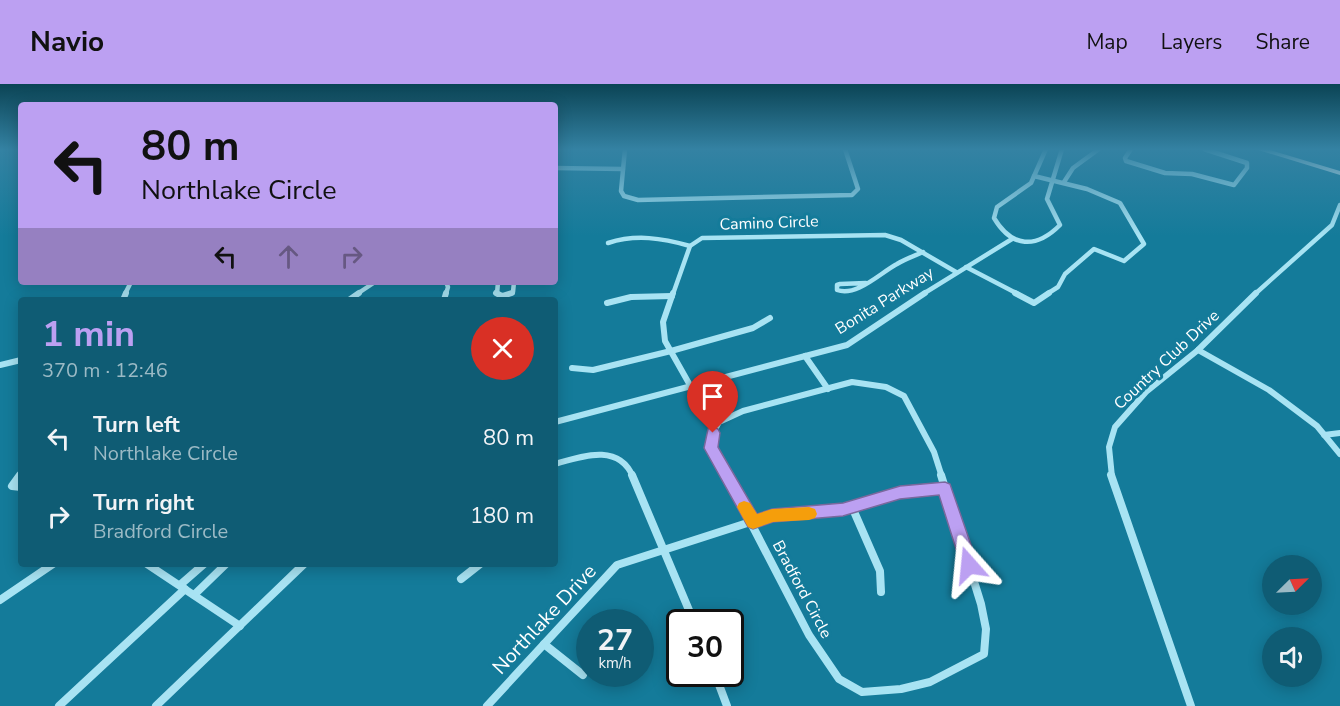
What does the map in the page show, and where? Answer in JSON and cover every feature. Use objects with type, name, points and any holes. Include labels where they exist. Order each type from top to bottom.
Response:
[{"type":"street","points":[[623,178],[622,194],[627,198],[638,200],[848,196],[856,194],[858,189],[854,178]]},
{"type":"street","points":[[1032,178],[1023,190],[997,207],[994,218],[1004,234],[1023,242],[1052,235],[1060,225],[1047,198],[1053,179]]},
{"type":"street","points":[[966,267],[1034,303],[1058,287],[1065,274],[1094,249],[1124,261],[1144,244],[1120,203],[1087,189],[1047,178]]},
{"type":"street","points":[[1064,182],[1067,178]]},
{"type":"street","points":[[1207,178],[1234,185],[1239,178]]},
{"type":"street","name":"Country Club Drive","points":[[1191,706],[1111,474],[1109,447],[1114,427],[1146,392],[1198,350],[1243,305],[1332,225],[1340,205]]},
{"type":"street","name":"Camino Circle","points":[[690,246],[702,238],[872,234],[901,240],[956,272]]},
{"type":"street","points":[[608,243],[648,237],[666,238],[690,246],[663,322],[665,341],[691,387]]},
{"type":"street","name":"Bonita Parkway","points":[[558,422],[847,345],[956,272],[1012,239]]},
{"type":"street","points":[[866,282],[840,284],[837,285],[837,290],[849,291],[866,282],[896,264],[923,252]]},
{"type":"street","points":[[353,297],[371,285]]},
{"type":"street","points":[[498,285],[496,294],[500,296],[508,296],[513,292],[514,285]]},
{"type":"street","points":[[607,303],[621,297],[638,295],[672,296]]},
{"type":"street","points":[[572,368],[593,370],[671,351],[753,328],[770,318]]},
{"type":"street","points":[[1198,350],[1269,390],[1317,426],[1340,454]]},
{"type":"street","points":[[806,356],[828,389]]},
{"type":"street","points":[[0,365],[18,361]]},
{"type":"street","name":"Bradford Circle","points":[[852,382],[882,386],[897,390],[904,396],[934,452],[945,488],[981,604],[986,629],[984,654],[930,682],[901,689],[862,692],[839,679],[809,635],[753,523],[711,448],[713,433],[719,422],[743,411],[852,382]]},
{"type":"street","points":[[1324,435],[1340,433]]},
{"type":"street","points":[[558,463],[608,454],[621,458],[628,465],[689,609]]},
{"type":"street","points":[[18,476],[12,486],[18,487]]},
{"type":"street","name":"Northlake Drive","points":[[487,706],[617,565],[772,515],[808,514],[852,507],[900,492],[945,488]]},
{"type":"street","points":[[852,507],[879,571],[881,592]]},
{"type":"street","points":[[0,600],[49,567]]},
{"type":"street","points":[[152,567],[240,626]]},
{"type":"street","points":[[58,706],[201,567]]},
{"type":"street","points":[[194,595],[222,567]]},
{"type":"street","points":[[156,706],[301,567]]},
{"type":"street","points":[[461,579],[476,567]]},
{"type":"street","points":[[544,644],[576,669]]},
{"type":"street","points":[[719,687],[727,706]]},
{"type":"slow traffic","points":[[744,507],[753,523],[772,515],[809,514]]},
{"type":"route","points":[[713,433],[711,448],[753,523],[772,515],[808,514],[843,509],[881,500],[900,492],[945,488],[969,565]]}]
